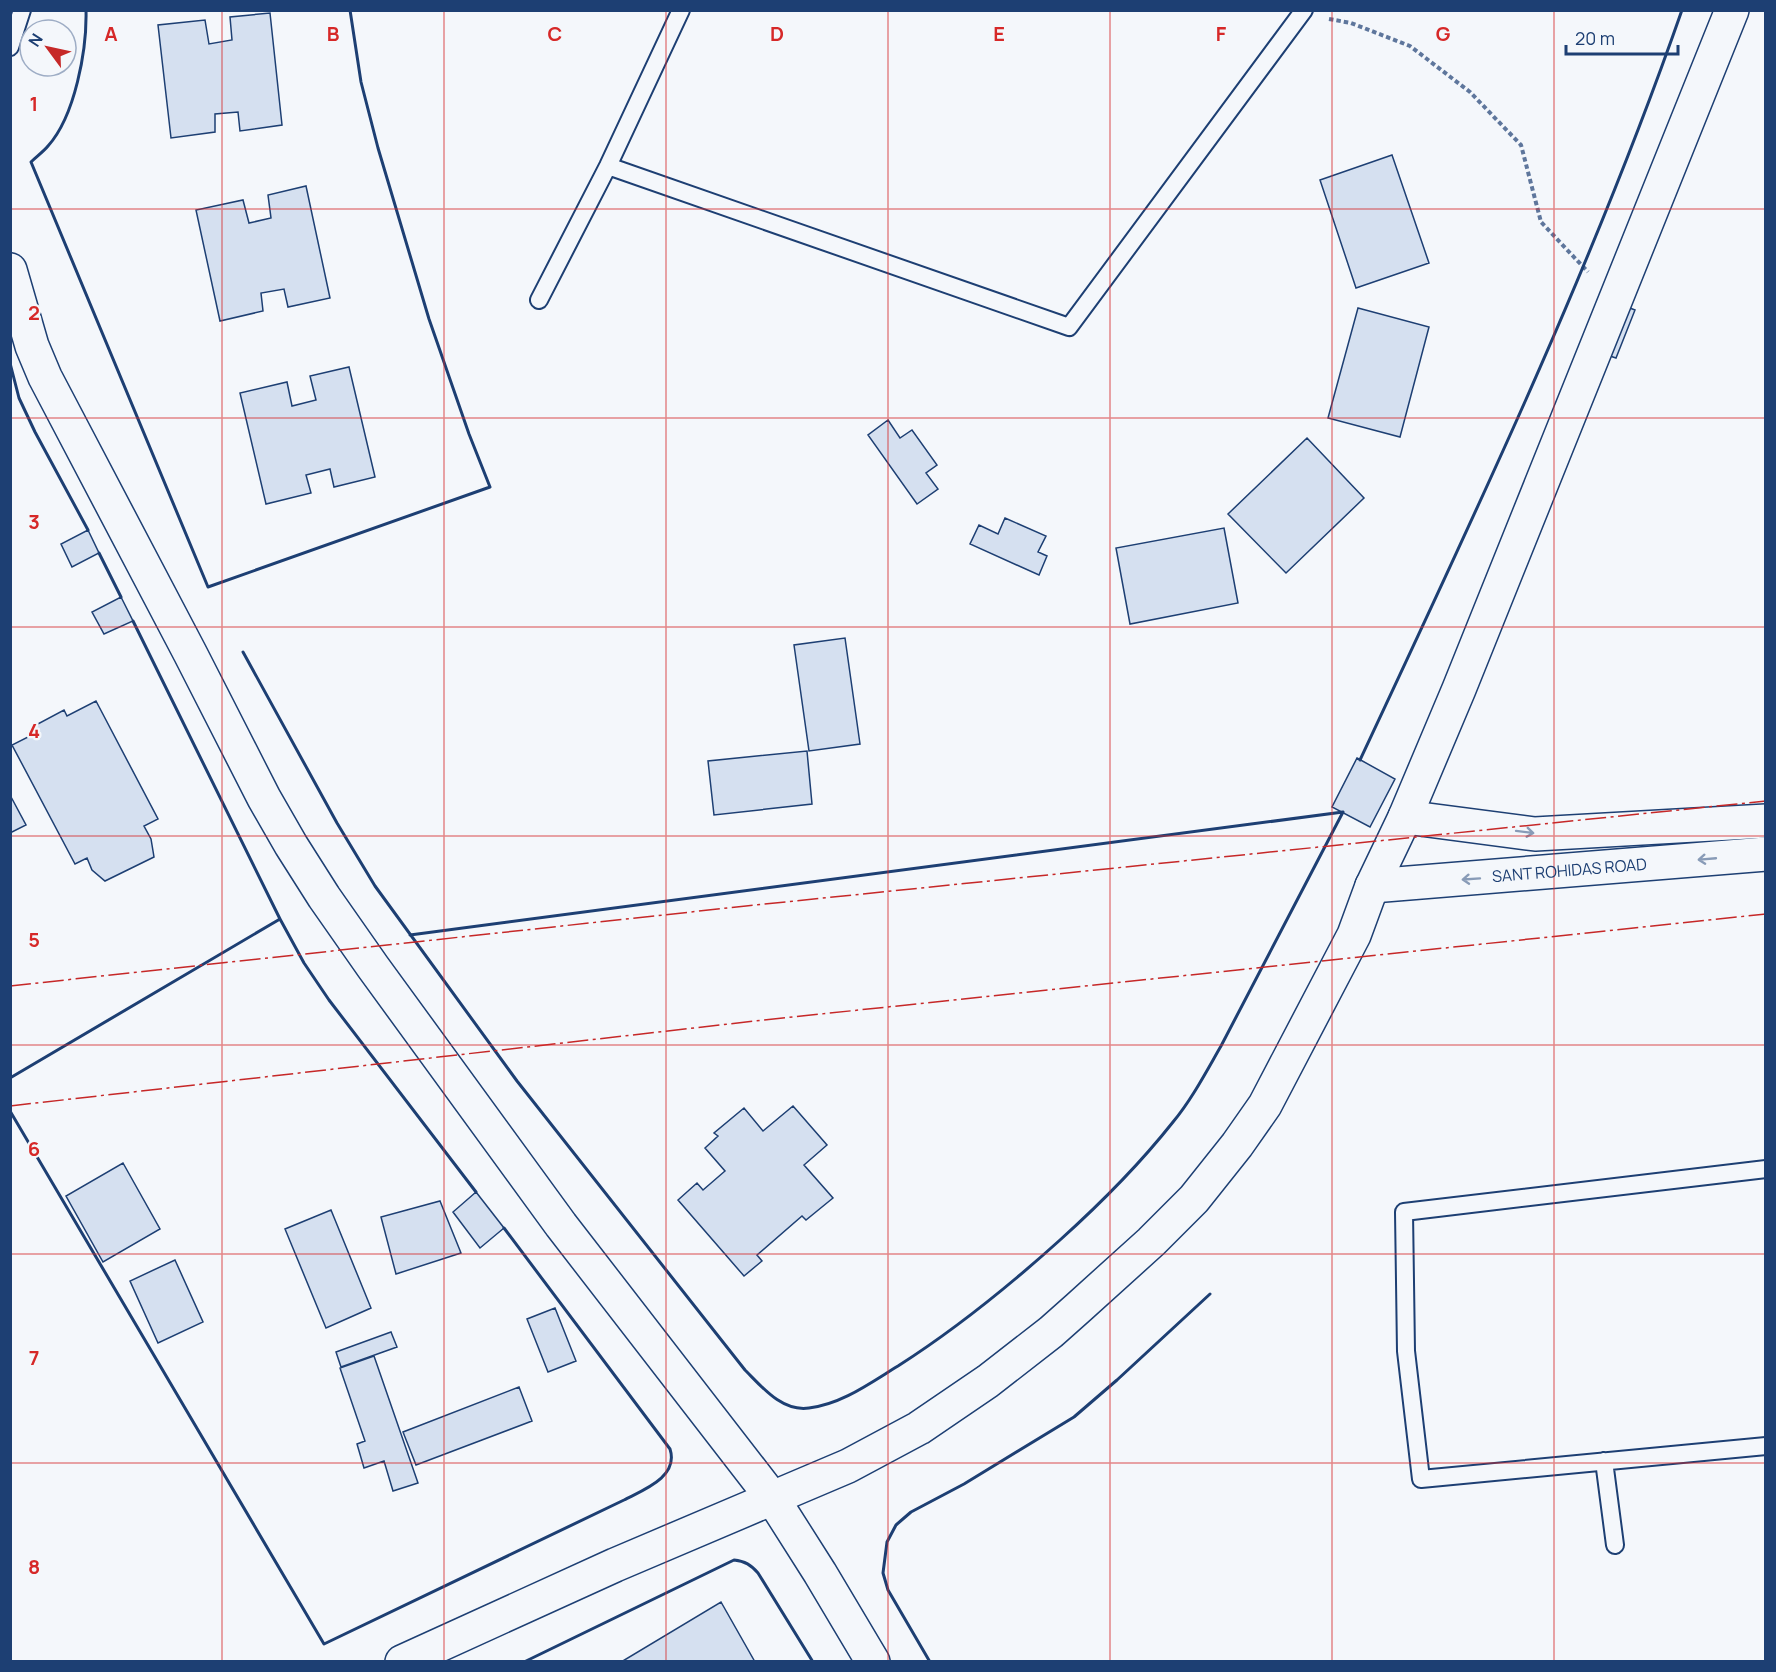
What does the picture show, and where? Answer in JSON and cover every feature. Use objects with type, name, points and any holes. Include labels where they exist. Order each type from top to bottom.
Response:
[{"type":"main road","points":[[402,1662],[647,1551],[866,1458],[919,1428],[988,1381],[1078,1308],[1173,1221],[1238,1145],[1265,1105],[1354,935],[1372,886],[1405,817],[1459,689],[1732,10]]},
{"type":"main road","points":[[10,270],[32,346],[45,377],[264,798],[297,855],[373,967],[509,1155],[773,1499],[873,1662]]},
{"type":"main road","points":[[1405,817],[1535,834],[1766,821]]},
{"type":"main road","name":"SANT ROHIDAS ROAD","points":[[1372,886],[1766,854]]},
{"type":"lane","points":[[10,47],[22,10]]},
{"type":"lane","points":[[539,300],[608,166],[681,10]]},
{"type":"lane","points":[[608,166],[1069,327],[1303,12]]},
{"type":"lane","points":[[1766,1169],[1404,1212],[1406,1351],[1421,1479],[1766,1446]]},
{"type":"lane","points":[[1604,1461],[1615,1545]]},
{"type":"path","points":[[1303,12],[1351,23],[1410,46],[1470,92],[1521,145],[1541,222],[1616,300]]},
{"type":"building","points":[[270,13],[282,125],[240,131],[238,112],[215,114],[215,132],[171,138],[158,25],[205,20],[209,44],[232,40],[230,17]]},
{"type":"building","points":[[1392,155],[1429,263],[1356,288],[1320,180]]},
{"type":"building","points":[[306,186],[330,298],[288,307],[284,289],[261,293],[263,311],[220,321],[196,210],[243,200],[249,223],[271,218],[268,195]]},
{"type":"building","points":[[1617,303],[1635,310],[1616,358],[1598,352]]},
{"type":"building","points":[[1358,308],[1429,327],[1400,437],[1328,418]]},
{"type":"building","points":[[349,367],[375,477],[334,487],[330,469],[306,475],[311,493],[266,504],[240,393],[287,382],[292,406],[316,400],[310,376]]},
{"type":"building","points":[[888,420],[900,438],[912,430],[937,465],[926,473],[938,489],[917,504],[868,435]]},
{"type":"building","points":[[1307,438],[1364,498],[1286,573],[1228,514]]},
{"type":"building","points":[[1005,518],[1046,536],[1038,552],[1047,556],[1039,575],[970,544],[979,525],[998,534]]},
{"type":"building","points":[[1224,528],[1238,603],[1130,624],[1116,548]]},
{"type":"building","points":[[88,530],[99,553],[72,567],[61,544]]},
{"type":"building","points":[[121,597],[133,621],[104,634],[92,612]]},
{"type":"building","points":[[845,638],[860,744],[809,751],[794,645]]},
{"type":"building","points":[[96,701],[158,819],[144,826],[151,839],[154,857],[105,881],[92,870],[87,858],[75,864],[12,745],[38,732],[34,726],[64,710],[67,716]]},
{"type":"building","points":[[807,751],[812,804],[714,815],[708,761]]},
{"type":"building","points":[[1357,758],[1395,779],[1370,827],[1332,807]]},
{"type":"building","points":[[10,795],[26,825],[10,833]]},
{"type":"building","points":[[793,1106],[827,1145],[804,1165],[833,1198],[806,1220],[802,1216],[757,1255],[762,1261],[744,1276],[678,1200],[697,1183],[703,1190],[725,1171],[705,1148],[718,1136],[714,1133],[744,1108],[763,1131]]},
{"type":"building","points":[[123,1163],[160,1229],[103,1262],[66,1196]]},
{"type":"building","points":[[476,1192],[504,1228],[480,1248],[453,1212]]},
{"type":"building","points":[[440,1201],[461,1253],[396,1274],[381,1217]]},
{"type":"building","points":[[331,1210],[371,1308],[326,1328],[285,1229]]},
{"type":"building","points":[[175,1260],[203,1322],[158,1343],[130,1281]]},
{"type":"building","points":[[555,1308],[576,1361],[548,1372],[527,1319]]},
{"type":"building","points":[[391,1332],[397,1347],[341,1367],[336,1352]]},
{"type":"building","points":[[374,1356],[418,1483],[393,1491],[384,1461],[364,1468],[357,1444],[365,1441],[340,1368]]},
{"type":"building","points":[[519,1387],[532,1421],[416,1465],[403,1432]]},
{"type":"building","points":[[721,1602],[755,1662],[621,1662]]},
{"type":"wall","points":[[86,10],[82,63],[72,100],[57,133],[46,148],[31,162],[208,587],[490,487],[429,319],[378,148],[361,82],[350,10]]},
{"type":"wall","points":[[1360,760],[1489,483],[1571,296],[1647,106],[1682,10]]},
{"type":"wall","points":[[10,363],[19,398],[88,530]]},
{"type":"wall","points":[[99,553],[121,597]]},
{"type":"wall","points":[[10,1078],[280,919],[133,621]]},
{"type":"wall","points":[[243,652],[337,823],[375,886],[517,1081],[745,1370],[773,1397],[799,1408],[821,1406],[855,1392],[941,1337],[1041,1257],[1133,1169],[1193,1095],[1343,812]]},
{"type":"wall","points":[[410,935],[1343,812]]},
{"type":"wall","points":[[280,919],[304,963],[329,1000],[476,1192]]},
{"type":"wall","points":[[10,1111],[324,1644],[640,1492],[658,1481],[669,1467],[670,1449],[504,1228]]},
{"type":"wall","points":[[930,1662],[888,1590],[883,1573],[887,1542],[896,1525],[911,1512],[964,1484],[1074,1417],[1210,1294]]},
{"type":"wall","points":[[524,1662],[734,1560],[748,1564],[758,1573],[813,1662]]},
{"type":"power","points":[[10,986],[746,906],[1766,801]]},
{"type":"power","points":[[10,1106],[755,1021],[1766,914]]}]
